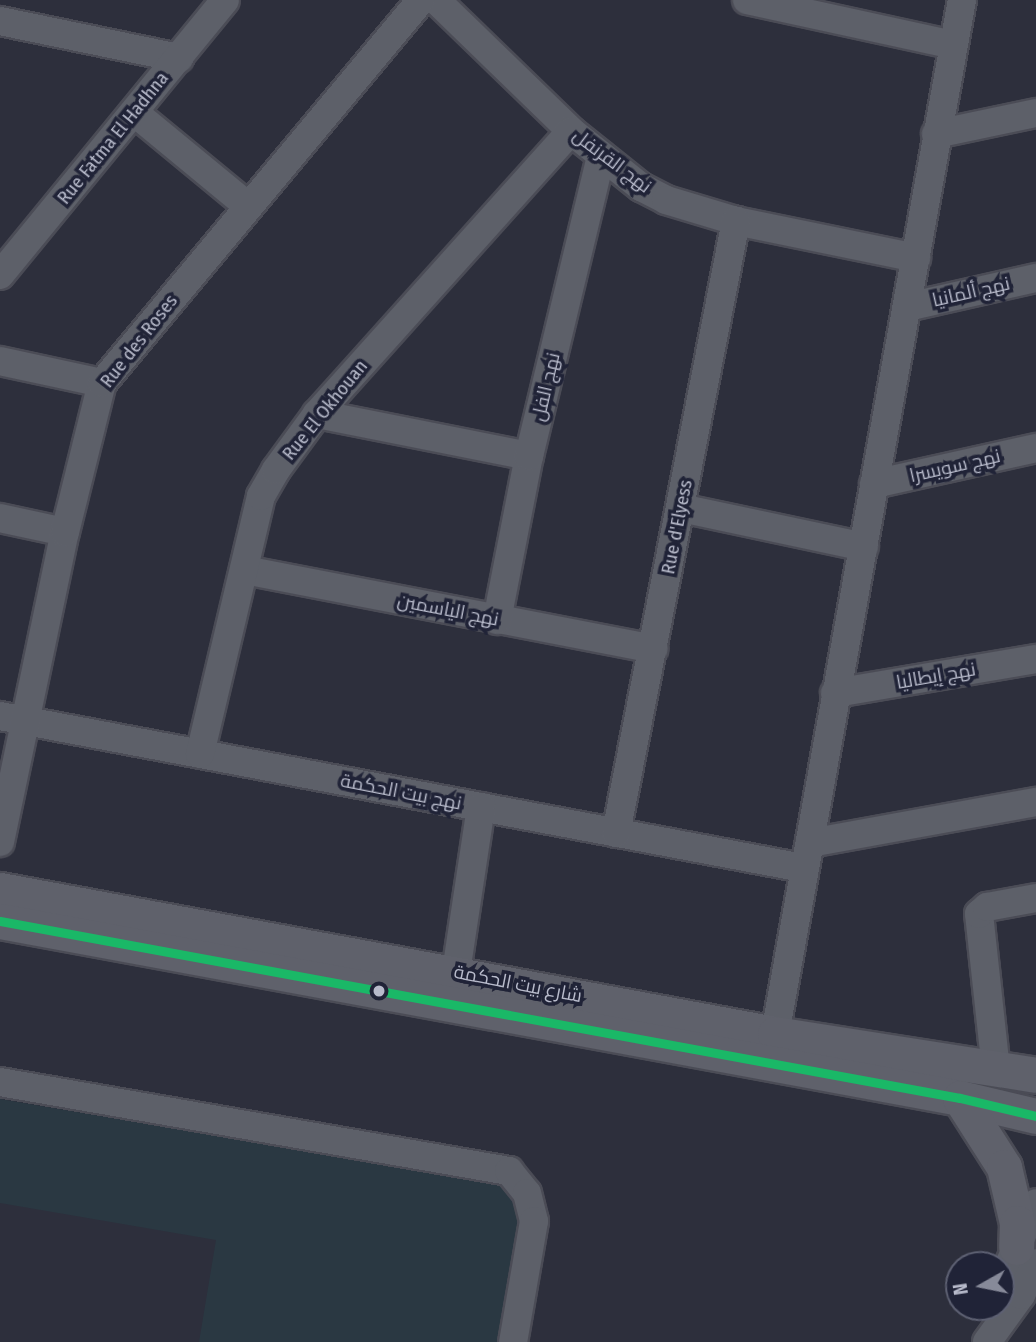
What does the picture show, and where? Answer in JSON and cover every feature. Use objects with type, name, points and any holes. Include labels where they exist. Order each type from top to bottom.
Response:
[{"type":"main road","name":"شارع بيت الحكمة","points":[[0,890],[456,972],[775,1034],[1036,1075]]},
{"type":"main road","name":"شارع بيت الحكمة","points":[[0,921],[960,1098],[1036,1116]]},
{"type":"main road","points":[[960,1098],[1004,1167],[1026,1255]]},
{"type":"street","name":"Rue Fatma El Hadhna","points":[[0,275],[225,0]]},
{"type":"street","name":"Rue des Roses","points":[[0,842],[13,719],[65,532],[102,383],[421,0]]},
{"type":"street","name":"نهج القرنفل","points":[[436,0],[571,131],[666,200],[736,221],[916,258]]},
{"type":"street","points":[[747,0],[953,45]]},
{"type":"street","points":[[775,1034],[962,0]]},
{"type":"street","points":[[0,21],[178,58]]},
{"type":"street","points":[[135,113],[248,206]]},
{"type":"street","points":[[936,134],[1036,113]]},
{"type":"street","name":"Rue El Okhouan","points":[[200,754],[261,496],[317,414],[571,131]]},
{"type":"street","name":"نهج الفل","points":[[497,620],[529,456],[601,155]]},
{"type":"street","name":"Rue d'Elyess","points":[[616,833],[736,221]]},
{"type":"street","name":"نهج ألمانيا","points":[[907,307],[1036,278]]},
{"type":"street","points":[[0,361],[102,383]]},
{"type":"street","points":[[317,414],[529,456]]},
{"type":"street","name":"نهج سويسرا","points":[[874,484],[1036,448]]},
{"type":"street","points":[[681,508],[864,547]]},
{"type":"street","points":[[0,518],[65,532]]},
{"type":"street","name":"نهج الياسمين","points":[[243,570],[653,649]]},
{"type":"street","name":"نهج إيطاليا","points":[[835,694],[1036,659]]},
{"type":"street","name":"نهج بيت الحكمة","points":[[13,719],[616,833],[807,856]]},
{"type":"street","points":[[807,856],[1036,802]]},
{"type":"street","points":[[456,972],[481,807]]},
{"type":"street","points":[[996,1070],[979,914],[987,907],[1036,898]]},
{"type":"street","points":[[0,1082],[509,1171],[527,1193],[534,1222],[513,1342]]},
{"type":"street","points":[[991,1328],[1021,1295],[1036,1203]]},
{"type":"shaded area","points":[[0,1099],[500,1184],[515,1203],[521,1225],[500,1342],[199,1342],[216,1240],[0,1203]]},
{"type":"transit line","points":[[0,921],[960,1098],[1036,1116]]}]
